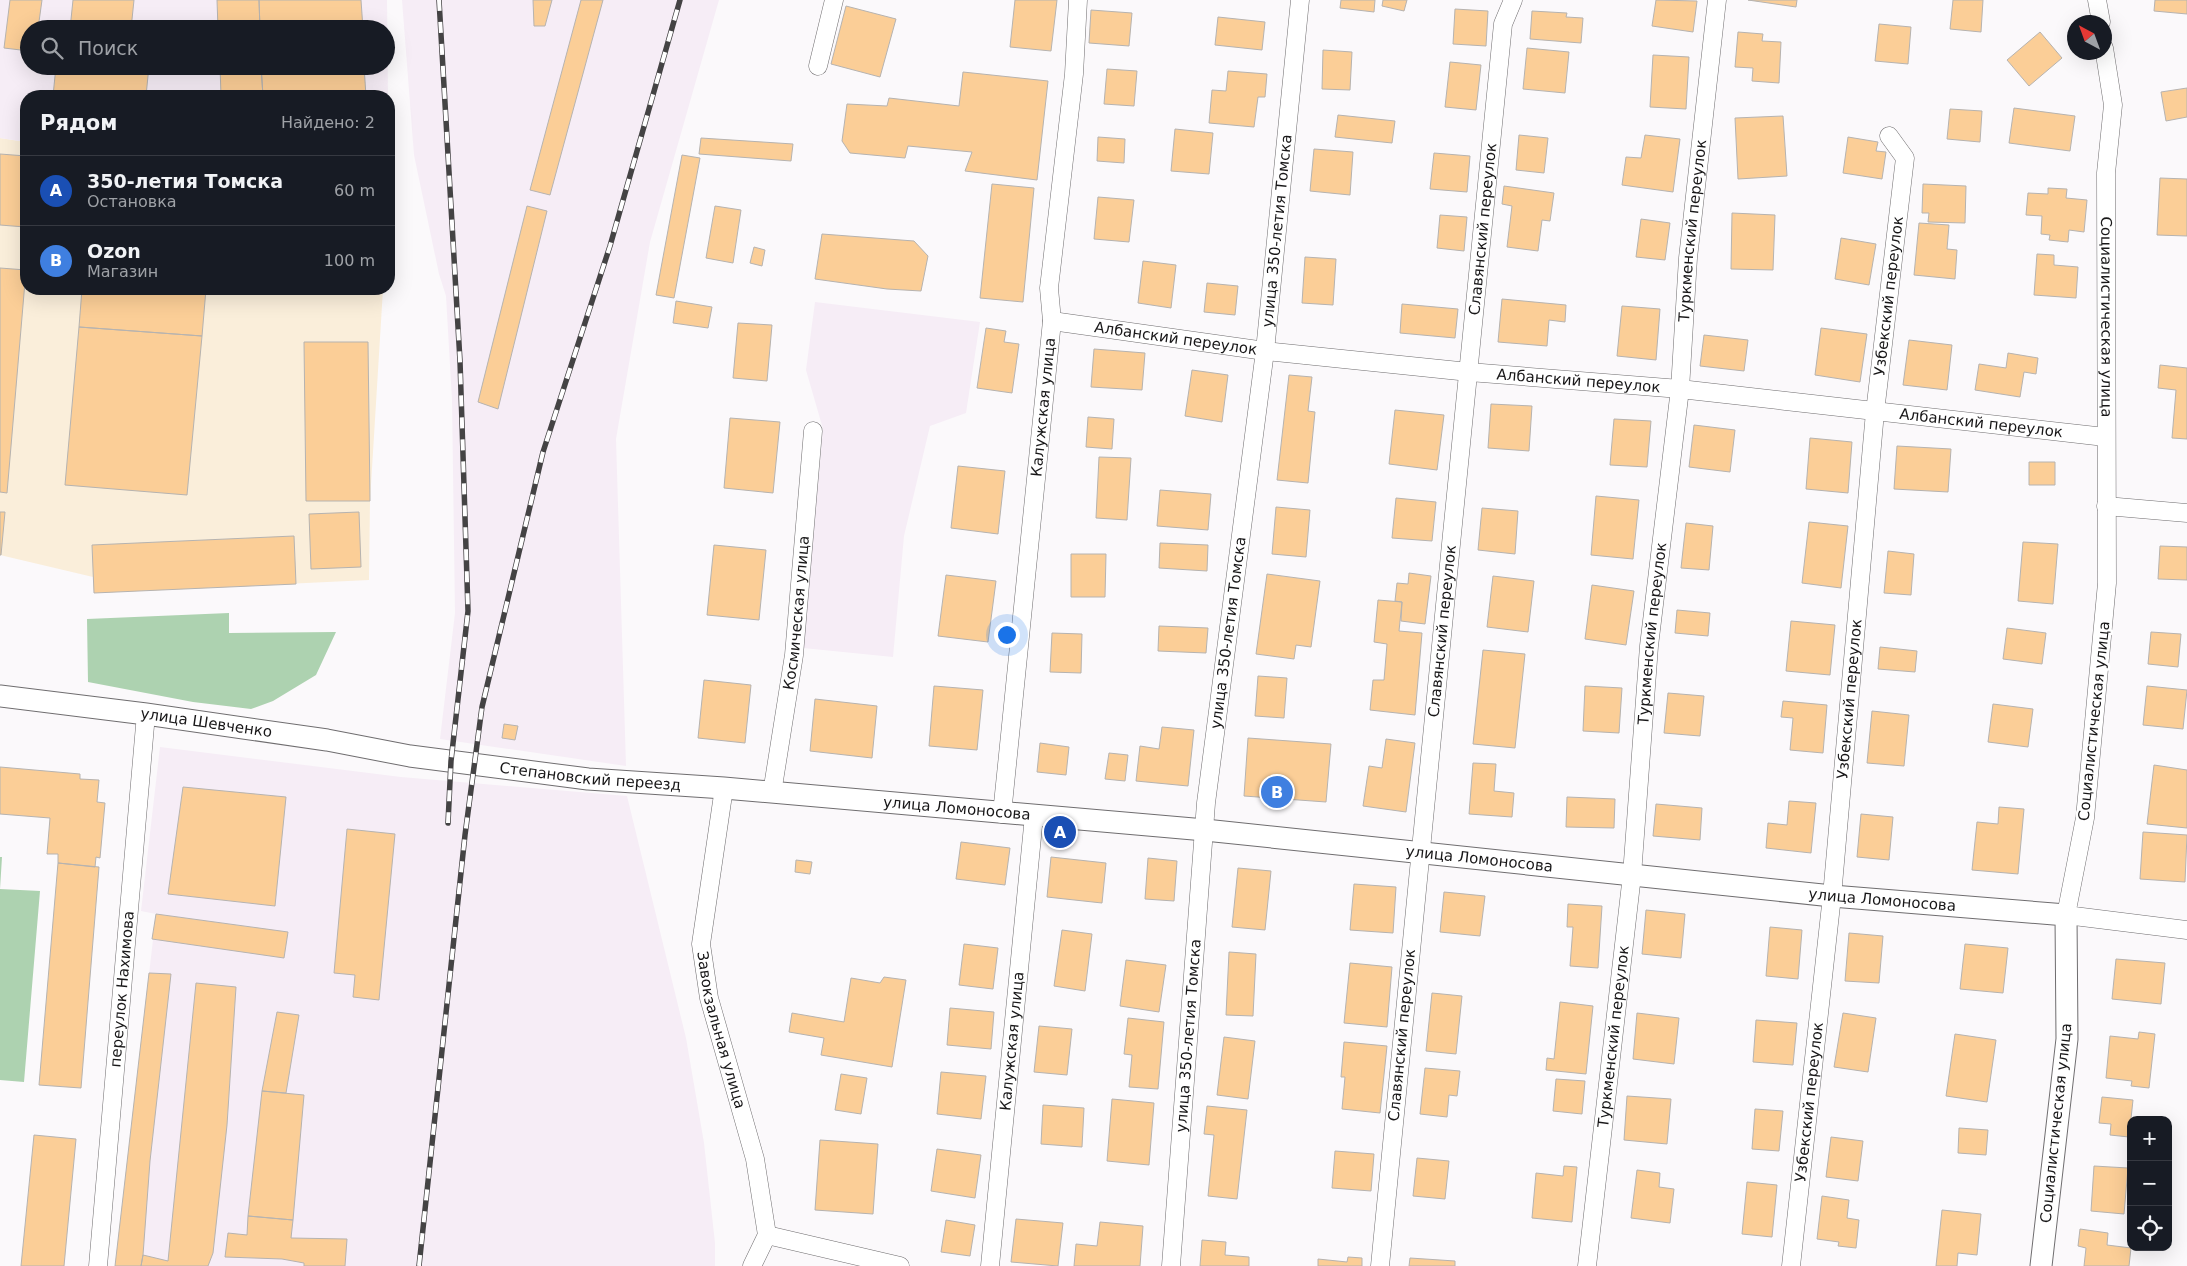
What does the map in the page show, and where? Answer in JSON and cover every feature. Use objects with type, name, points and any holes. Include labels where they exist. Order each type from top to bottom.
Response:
[{"type":"street","points":[[818,66],[834,0]]},
{"type":"street","name":"Калужская улица","points":[[1002,814],[1052,321],[1049,288],[1074,74],[1078,0]]},
{"type":"street","name":"улица 350-летия Томска","points":[[1171,1266],[1206,803],[1265,350],[1300,0]]},
{"type":"street","name":"Славянский переулок","points":[[1380,1266],[1418,854],[1469,372],[1503,24],[1513,0]]},
{"type":"street","name":"Туркменский переулок","points":[[1587,1266],[1632,875],[1649,646],[1680,389],[1688,258],[1717,0]]},
{"type":"street","points":[[2098,0],[2100,15]]},
{"type":"street","name":"Социалистическая улица","points":[[2041,1266],[2067,1039],[2066,916],[2085,818],[2107,583],[2106,173],[2113,106],[2106,60]]},
{"type":"street","name":"Узбекский переулок","points":[[1792,1266],[1832,896],[1875,412],[1905,158],[1889,136]]},
{"type":"street","name":"Албанский переулок","points":[[1052,321],[1265,350],[1469,372],[1680,389],[2106,437]]},
{"type":"street","name":"Космическая улица","points":[[772,792],[794,655],[813,431]]},
{"type":"street","points":[[2106,506],[2187,513]]},
{"type":"street","name":"улица Шевченко","points":[[0,696],[146,714],[328,740],[410,756]]},
{"type":"street","name":"переулок Нахимова","points":[[98,1266],[146,714]]},
{"type":"street","name":"Степановский переезд","points":[[410,756],[588,779],[772,792]]},
{"type":"street","name":"Завокзальная улица","points":[[724,788],[701,944],[709,998],[755,1159],[767,1236]]},
{"type":"street","name":"улица Ломоносова","points":[[772,792],[1002,814],[1205,830],[1418,854],[1832,896],[2066,916],[2187,930]]},
{"type":"street","name":"Калужская улица","points":[[990,1266],[1034,816]]},
{"type":"street","points":[[752,1266],[767,1236],[900,1266]]},
{"type":"shaded area","points":[[0,0],[387,0],[387,20],[20,20],[20,75],[388,75],[388,90],[20,90],[20,141],[0,138]]},
{"type":"shaded area","points":[[402,0],[719,0],[650,242],[616,439],[626,766],[440,739],[455,613],[452,400],[446,296],[439,274],[414,155]]},
{"type":"shaded area","points":[[0,138],[20,141],[20,295],[383,295],[370,501],[369,580],[94,593],[93,577],[0,555]]},
{"type":"shaded area","points":[[815,302],[980,322],[966,413],[930,426],[904,536],[893,657],[803,648],[823,429],[806,370]]},
{"type":"shaded area","points":[[160,747],[401,777],[627,796],[686,1038],[704,1143],[715,1243],[715,1266],[115,1266],[156,914],[141,911]]},
{"type":"green space","points":[[229,613],[229,633],[336,632],[316,675],[273,701],[251,709],[193,702],[88,682],[87,619]]},
{"type":"green space","points":[[0,857],[2,857],[0,889]]},
{"type":"green space","points":[[0,889],[40,891],[24,1082],[0,1080]]},
{"type":"building","points":[[10,0],[42,0],[39,20],[20,20],[20,50],[4,48]]},
{"type":"building","points":[[73,0],[134,0],[132,20],[71,20]]},
{"type":"building","points":[[217,0],[259,0],[260,20],[218,20]]},
{"type":"building","points":[[259,0],[361,0],[362,20],[260,20]]},
{"type":"building","points":[[533,0],[552,0],[545,26],[534,26]]},
{"type":"building","points":[[581,0],[603,0],[550,195],[530,190]]},
{"type":"building","points":[[1015,0],[1057,0],[1051,51],[1010,47]]},
{"type":"building","points":[[1341,0],[1375,0],[1374,12],[1340,8]]},
{"type":"building","points":[[1383,0],[1407,0],[1404,11],[1382,6]]},
{"type":"building","points":[[1656,0],[1697,1],[1693,32],[1652,26]]},
{"type":"building","points":[[1748,0],[1797,0],[1796,7]]},
{"type":"building","points":[[1953,0],[1983,0],[1981,32],[1950,29]]},
{"type":"building","points":[[2155,0],[2187,0],[2187,14],[2154,11]]},
{"type":"building","points":[[846,6],[896,19],[880,77],[831,64]]},
{"type":"building","points":[[1455,9],[1488,11],[1486,46],[1453,44]]},
{"type":"building","points":[[1091,10],[1132,13],[1129,46],[1089,43]]},
{"type":"building","points":[[1532,11],[1567,13],[1566,17],[1583,18],[1581,43],[1530,39]]},
{"type":"building","points":[[1218,17],[1265,22],[1262,50],[1215,45]]},
{"type":"building","points":[[1879,24],[1911,27],[1908,64],[1875,61]]},
{"type":"building","points":[[1738,32],[1763,34],[1762,41],[1781,42],[1779,83],[1752,81],[1753,68],[1735,67]]},
{"type":"building","points":[[2040,32],[2062,58],[2029,86],[2007,60]]},
{"type":"building","points":[[1527,48],[1569,52],[1565,93],[1523,89]]},
{"type":"building","points":[[1323,50],[1352,52],[1350,90],[1322,89]]},
{"type":"building","points":[[1653,55],[1689,57],[1686,109],[1650,107]]},
{"type":"building","points":[[1450,62],[1481,65],[1476,110],[1445,107]]},
{"type":"building","points":[[1107,69],[1137,71],[1134,106],[1104,104]]},
{"type":"building","points":[[1228,71],[1267,74],[1265,97],[1258,97],[1254,127],[1209,123],[1212,90],[1226,91]]},
{"type":"building","points":[[963,72],[1048,81],[1037,180],[965,171],[972,152],[908,146],[905,158],[850,153],[842,141],[847,104],[887,106],[889,98],[959,106]]},
{"type":"building","points":[[55,75],[148,75],[147,90],[54,90]]},
{"type":"building","points":[[220,75],[262,75],[263,90],[221,90]]},
{"type":"building","points":[[262,75],[365,75],[366,90],[263,90]]},
{"type":"building","points":[[2187,88],[2187,117],[2166,121],[2161,92]]},
{"type":"building","points":[[2014,108],[2075,116],[2070,151],[2009,143]]},
{"type":"building","points":[[1950,109],[1982,111],[1980,142],[1947,139]]},
{"type":"building","points":[[1338,115],[1395,121],[1392,143],[1335,137]]},
{"type":"building","points":[[1783,116],[1787,176],[1738,179],[1735,118]]},
{"type":"building","points":[[1175,129],[1213,133],[1209,174],[1171,171]]},
{"type":"building","points":[[1519,135],[1548,138],[1544,173],[1516,170]]},
{"type":"building","points":[[1645,135],[1680,139],[1673,192],[1622,185],[1626,157],[1641,158]]},
{"type":"building","points":[[1098,137],[1125,139],[1124,163],[1097,161]]},
{"type":"building","points":[[1848,137],[1878,142],[1876,151],[1886,152],[1882,179],[1843,173]]},
{"type":"building","points":[[701,138],[793,144],[791,161],[699,154]]},
{"type":"building","points":[[1314,149],[1353,152],[1350,195],[1310,191]]},
{"type":"building","points":[[1434,153],[1470,156],[1467,192],[1430,189]]},
{"type":"building","points":[[0,154],[20,156],[20,227],[0,225]]},
{"type":"building","points":[[682,155],[700,158],[674,298],[656,295]]},
{"type":"building","points":[[2160,178],[2187,179],[2187,236],[2157,235]]},
{"type":"building","points":[[992,184],[1034,188],[1023,302],[980,298]]},
{"type":"building","points":[[1923,184],[1966,186],[1965,223],[1928,222],[1929,213],[1922,213]]},
{"type":"building","points":[[1504,186],[1554,193],[1550,221],[1542,220],[1538,251],[1507,247],[1512,206],[1502,204]]},
{"type":"building","points":[[2048,188],[2067,189],[2066,198],[2087,200],[2084,232],[2069,230],[2068,242],[2049,240],[2050,235],[2041,234],[2042,216],[2026,215],[2028,193],[2048,194]]},
{"type":"building","points":[[1098,197],[1134,200],[1129,242],[1094,239]]},
{"type":"building","points":[[527,206],[547,211],[498,409],[478,402]]},
{"type":"building","points":[[715,206],[741,210],[733,263],[706,258]]},
{"type":"building","points":[[1732,213],[1775,215],[1773,270],[1731,269]]},
{"type":"building","points":[[1440,215],[1467,217],[1464,251],[1437,248]]},
{"type":"building","points":[[1641,219],[1670,223],[1665,260],[1636,257]]},
{"type":"building","points":[[1919,223],[1949,225],[1947,249],[1957,250],[1955,279],[1914,275]]},
{"type":"building","points":[[822,234],[914,241],[928,256],[921,291],[887,289],[815,279]]},
{"type":"building","points":[[1841,238],[1876,244],[1869,285],[1835,279]]},
{"type":"building","points":[[754,247],[765,250],[762,266],[750,263]]},
{"type":"building","points":[[2037,254],[2054,255],[2054,265],[2078,267],[2076,298],[2034,295]]},
{"type":"building","points":[[1305,257],[1336,259],[1333,305],[1302,303]]},
{"type":"building","points":[[1143,261],[1176,265],[1171,308],[1138,303]]},
{"type":"building","points":[[0,268],[20,270],[20,295],[24,295],[7,493],[0,492]]},
{"type":"building","points":[[1207,283],[1238,286],[1235,315],[1204,312]]},
{"type":"building","points":[[82,295],[205,295],[202,336],[79,327]]},
{"type":"building","points":[[1502,299],[1566,305],[1565,322],[1549,320],[1547,346],[1498,342]]},
{"type":"building","points":[[676,301],[712,307],[708,328],[673,323]]},
{"type":"building","points":[[1402,304],[1458,309],[1455,338],[1400,333]]},
{"type":"building","points":[[1622,306],[1660,309],[1656,360],[1617,356]]},
{"type":"building","points":[[738,323],[772,325],[767,381],[733,378]]},
{"type":"building","points":[[79,327],[202,336],[187,495],[65,485]]},
{"type":"building","points":[[986,328],[1006,331],[1004,342],[1019,344],[1012,393],[977,388]]},
{"type":"building","points":[[1821,328],[1867,334],[1860,382],[1815,375]]},
{"type":"building","points":[[1704,335],[1748,340],[1744,371],[1700,366]]},
{"type":"building","points":[[1909,340],[1952,345],[1947,390],[1903,385]]},
{"type":"building","points":[[304,342],[368,342],[370,501],[306,501]]},
{"type":"building","points":[[1094,349],[1145,353],[1142,390],[1091,387]]},
{"type":"building","points":[[2008,353],[2038,358],[2036,374],[2024,372],[2020,397],[1975,390],[1979,364],[2006,368]]},
{"type":"building","points":[[2160,365],[2187,368],[2187,439],[2172,438],[2176,390],[2158,388]]},
{"type":"building","points":[[1192,370],[1228,375],[1222,422],[1185,416]]},
{"type":"building","points":[[1289,375],[1312,377],[1308,411],[1315,412],[1308,483],[1277,480]]},
{"type":"building","points":[[1491,404],[1532,406],[1529,451],[1488,448]]},
{"type":"building","points":[[1395,410],[1444,415],[1437,470],[1389,464]]},
{"type":"building","points":[[1088,417],[1114,419],[1112,449],[1086,447]]},
{"type":"building","points":[[730,418],[780,422],[773,493],[724,488]]},
{"type":"building","points":[[1614,419],[1651,421],[1647,467],[1610,465]]},
{"type":"building","points":[[1694,425],[1735,430],[1730,472],[1689,467]]},
{"type":"building","points":[[1810,438],[1852,442],[1848,493],[1806,489]]},
{"type":"building","points":[[1897,446],[1951,449],[1948,492],[1894,489]]},
{"type":"building","points":[[1099,457],[1131,458],[1127,520],[1096,518]]},
{"type":"building","points":[[2029,462],[2055,462],[2055,485],[2029,485]]},
{"type":"building","points":[[958,466],[1005,471],[998,534],[951,528]]},
{"type":"building","points":[[1160,490],[1211,494],[1208,530],[1157,526]]},
{"type":"building","points":[[1596,496],[1639,500],[1633,559],[1591,555]]},
{"type":"building","points":[[1396,498],[1436,502],[1432,541],[1392,538]]},
{"type":"building","points":[[1276,507],[1310,510],[1306,557],[1272,554]]},
{"type":"building","points":[[1482,508],[1518,511],[1515,554],[1478,550]]},
{"type":"building","points":[[0,512],[5,512],[1,555],[0,555]]},
{"type":"building","points":[[359,512],[361,567],[311,569],[309,514]]},
{"type":"building","points":[[1809,522],[1848,526],[1841,588],[1802,583]]},
{"type":"building","points":[[1686,523],[1713,526],[1709,570],[1681,568]]},
{"type":"building","points":[[294,536],[296,584],[94,593],[92,545]]},
{"type":"building","points":[[2023,542],[2058,544],[2053,604],[2018,601]]},
{"type":"building","points":[[1160,543],[1208,545],[1207,571],[1159,568]]},
{"type":"building","points":[[714,545],[766,550],[759,620],[707,615]]},
{"type":"building","points":[[2160,546],[2187,547],[2187,580],[2158,579]]},
{"type":"building","points":[[1888,551],[1914,554],[1911,595],[1884,593]]},
{"type":"building","points":[[1071,554],[1106,554],[1105,597],[1071,597]]},
{"type":"building","points":[[1409,573],[1431,576],[1425,624],[1401,621],[1402,602],[1395,601],[1397,583],[1408,584]]},
{"type":"building","points":[[1267,574],[1320,581],[1311,647],[1296,645],[1294,659],[1256,654]]},
{"type":"building","points":[[946,575],[996,581],[988,642],[938,636]]},
{"type":"building","points":[[1493,576],[1534,581],[1528,632],[1487,627]]},
{"type":"building","points":[[1592,585],[1634,591],[1626,645],[1585,639]]},
{"type":"building","points":[[1378,600],[1402,602],[1399,631],[1422,633],[1415,715],[1370,710],[1373,680],[1384,680],[1387,644],[1374,642]]},
{"type":"building","points":[[1677,610],[1710,613],[1708,636],[1675,633]]},
{"type":"building","points":[[1791,621],[1835,625],[1830,675],[1786,671]]},
{"type":"building","points":[[1159,626],[1208,628],[1206,653],[1158,651]]},
{"type":"building","points":[[2007,628],[2046,633],[2042,664],[2003,659]]},
{"type":"building","points":[[2151,632],[2181,634],[2178,667],[2148,664]]},
{"type":"building","points":[[1052,633],[1082,634],[1081,673],[1050,672]]},
{"type":"building","points":[[1880,647],[1917,651],[1915,672],[1878,669]]},
{"type":"building","points":[[1483,650],[1525,654],[1515,748],[1473,744]]},
{"type":"building","points":[[1258,676],[1287,678],[1284,718],[1255,716]]},
{"type":"building","points":[[704,680],[751,685],[745,743],[698,738]]},
{"type":"building","points":[[934,686],[983,690],[977,750],[929,746]]},
{"type":"building","points":[[1585,686],[1622,688],[1619,733],[1583,731]]},
{"type":"building","points":[[2147,686],[2187,690],[2183,729],[2143,725]]},
{"type":"building","points":[[1668,693],[1704,696],[1700,736],[1664,733]]},
{"type":"building","points":[[815,699],[877,706],[872,758],[810,751]]},
{"type":"building","points":[[1783,701],[1827,705],[1823,753],[1790,750],[1793,718],[1781,717]]},
{"type":"building","points":[[1993,704],[2033,709],[2028,747],[1988,742]]},
{"type":"building","points":[[1872,711],[1909,715],[1904,766],[1867,763]]},
{"type":"building","points":[[504,724],[518,726],[515,740],[502,738]]},
{"type":"building","points":[[1162,727],[1194,730],[1188,786],[1136,781],[1140,746],[1159,749]]},
{"type":"building","points":[[1248,738],[1331,744],[1326,802],[1244,796]]},
{"type":"building","points":[[1386,739],[1415,743],[1406,812],[1363,806],[1369,766],[1382,768]]},
{"type":"building","points":[[1040,743],[1069,747],[1066,775],[1037,772]]},
{"type":"building","points":[[1109,753],[1128,755],[1125,781],[1105,779]]},
{"type":"building","points":[[1473,763],[1496,764],[1494,791],[1514,793],[1512,817],[1469,814]]},
{"type":"building","points":[[2154,765],[2187,770],[2187,828],[2147,824]]},
{"type":"building","points":[[0,767],[80,774],[80,779],[99,780],[97,802],[105,803],[100,858],[96,857],[95,867],[58,863],[58,854],[47,854],[50,818],[0,814]]},
{"type":"building","points":[[183,787],[286,797],[275,906],[168,894]]},
{"type":"building","points":[[1567,797],[1615,799],[1614,828],[1566,827]]},
{"type":"building","points":[[1789,801],[1816,803],[1811,853],[1766,848],[1768,823],[1787,825]]},
{"type":"building","points":[[1656,804],[1702,808],[1700,840],[1653,836]]},
{"type":"building","points":[[1999,807],[2024,809],[2018,874],[1972,870],[1977,822],[1998,824]]},
{"type":"building","points":[[1861,814],[1893,817],[1889,860],[1857,857]]},
{"type":"building","points":[[347,829],[395,834],[379,1000],[353,997],[355,975],[334,973]]},
{"type":"building","points":[[2143,832],[2187,835],[2185,882],[2140,879]]},
{"type":"building","points":[[961,842],[1010,848],[1005,885],[956,879]]},
{"type":"building","points":[[1051,857],[1106,863],[1102,903],[1047,897]]},
{"type":"building","points":[[1148,858],[1177,861],[1174,901],[1145,899]]},
{"type":"building","points":[[796,860],[812,862],[810,874],[795,872]]},
{"type":"building","points":[[58,863],[99,867],[81,1088],[39,1085]]},
{"type":"building","points":[[1238,868],[1271,871],[1265,930],[1232,927]]},
{"type":"building","points":[[1354,884],[1396,887],[1393,933],[1350,930]]},
{"type":"building","points":[[1444,892],[1485,896],[1480,936],[1440,932]]},
{"type":"building","points":[[1568,904],[1602,906],[1598,968],[1570,966],[1573,927],[1567,927]]},
{"type":"building","points":[[1646,910],[1685,914],[1681,958],[1642,954]]},
{"type":"building","points":[[156,914],[288,932],[284,958],[152,939]]},
{"type":"building","points":[[1770,927],[1802,930],[1798,979],[1766,976]]},
{"type":"building","points":[[1062,930],[1092,934],[1085,991],[1054,986]]},
{"type":"building","points":[[1849,933],[1883,936],[1879,983],[1845,981]]},
{"type":"building","points":[[964,944],[998,948],[993,989],[959,985]]},
{"type":"building","points":[[1965,944],[2008,948],[2003,993],[1960,989]]},
{"type":"building","points":[[1229,952],[1256,954],[1253,1016],[1226,1015]]},
{"type":"building","points":[[2116,959],[2165,963],[2161,1004],[2112,999]]},
{"type":"building","points":[[1126,960],[1166,965],[1159,1012],[1120,1006]]},
{"type":"building","points":[[1350,963],[1392,967],[1387,1027],[1344,1023]]},
{"type":"building","points":[[149,973],[171,974],[150,1161],[143,1255],[141,1266],[115,1266]]},
{"type":"building","points":[[884,977],[906,980],[892,1067],[821,1055],[824,1038],[789,1032],[792,1013],[844,1022],[851,978],[880,983]]},
{"type":"building","points":[[196,983],[236,987],[227,1125],[213,1253],[208,1266],[141,1266],[143,1255],[168,1261]]},
{"type":"building","points":[[1432,993],[1462,996],[1456,1054],[1426,1051]]},
{"type":"building","points":[[1560,1002],[1593,1006],[1586,1074],[1546,1070],[1547,1058],[1554,1059]]},
{"type":"building","points":[[950,1008],[994,1012],[991,1049],[947,1045]]},
{"type":"building","points":[[277,1012],[299,1015],[286,1093],[262,1091]]},
{"type":"building","points":[[1637,1013],[1679,1018],[1674,1064],[1633,1059]]},
{"type":"building","points":[[1843,1013],[1876,1018],[1868,1072],[1834,1067]]},
{"type":"building","points":[[1128,1018],[1164,1022],[1158,1089],[1129,1087],[1132,1055],[1124,1054]]},
{"type":"building","points":[[1756,1020],[1797,1023],[1793,1065],[1753,1062]]},
{"type":"building","points":[[1039,1026],[1072,1029],[1067,1075],[1034,1072]]},
{"type":"building","points":[[2139,1032],[2155,1034],[2149,1088],[2131,1086],[2132,1081],[2106,1078],[2110,1036],[2138,1039]]},
{"type":"building","points":[[1955,1034],[1996,1040],[1987,1102],[1946,1096]]},
{"type":"building","points":[[1224,1037],[1255,1041],[1248,1099],[1217,1095]]},
{"type":"building","points":[[1344,1042],[1387,1046],[1380,1113],[1342,1109],[1345,1077],[1341,1077]]},
{"type":"building","points":[[1425,1068],[1460,1071],[1457,1096],[1449,1095],[1447,1117],[1420,1114]]},
{"type":"building","points":[[941,1072],[986,1076],[981,1119],[937,1114]]},
{"type":"building","points":[[841,1074],[867,1078],[861,1114],[835,1110]]},
{"type":"building","points":[[1556,1079],[1585,1081],[1582,1114],[1553,1111]]},
{"type":"building","points":[[262,1091],[304,1095],[293,1220],[248,1216]]},
{"type":"building","points":[[1627,1096],[1671,1099],[1667,1144],[1624,1140]]},
{"type":"building","points":[[2102,1097],[2133,1100],[2131,1116],[2127,1116],[2127,1137],[2110,1135],[2111,1124],[2099,1123]]},
{"type":"building","points":[[1112,1099],[1154,1103],[1149,1165],[1107,1161]]},
{"type":"building","points":[[1043,1105],[1084,1108],[1082,1147],[1041,1144]]},
{"type":"building","points":[[1207,1106],[1247,1110],[1237,1199],[1208,1196],[1214,1135],[1204,1134]]},
{"type":"building","points":[[1755,1109],[1783,1111],[1779,1151],[1752,1149]]},
{"type":"building","points":[[1959,1128],[1988,1130],[1986,1155],[1958,1153]]},
{"type":"building","points":[[34,1135],[76,1139],[64,1266],[21,1266]]},
{"type":"building","points":[[1831,1137],[1863,1141],[1858,1181],[1826,1177]]},
{"type":"building","points":[[820,1140],[878,1144],[873,1214],[815,1210]]},
{"type":"building","points":[[937,1149],[981,1155],[975,1198],[931,1191]]},
{"type":"building","points":[[1335,1151],[1374,1154],[1371,1191],[1332,1188]]},
{"type":"building","points":[[1417,1158],[1449,1161],[1445,1199],[1413,1196]]},
{"type":"building","points":[[1564,1166],[1577,1167],[1572,1222],[1532,1218],[1536,1173],[1563,1176]]},
{"type":"building","points":[[2094,1166],[2127,1168],[2124,1214],[2091,1211]]},
{"type":"building","points":[[1637,1170],[1660,1173],[1659,1187],[1674,1189],[1670,1223],[1631,1218]]},
{"type":"building","points":[[1747,1182],[1777,1185],[1772,1237],[1742,1234]]},
{"type":"building","points":[[1822,1196],[1849,1200],[1847,1218],[1859,1220],[1856,1248],[1838,1246],[1839,1242],[1817,1239]]},
{"type":"building","points":[[1942,1210],[1981,1214],[1977,1255],[1958,1253],[1957,1266],[1936,1266]]},
{"type":"building","points":[[248,1216],[293,1220],[291,1238],[347,1239],[345,1266],[304,1266],[304,1263],[282,1259],[225,1257],[228,1233],[247,1235]]},
{"type":"building","points":[[1016,1219],[1063,1223],[1058,1266],[1011,1262]]},
{"type":"building","points":[[946,1220],[975,1225],[970,1256],[941,1252]]},
{"type":"building","points":[[1100,1222],[1143,1226],[1140,1266],[1074,1266],[1076,1244],[1097,1246]]},
{"type":"building","points":[[2080,1229],[2108,1233],[2107,1245],[2127,1248],[2127,1251],[2131,1251],[2129,1266],[2084,1266],[2086,1248],[2078,1246]]},
{"type":"building","points":[[1202,1240],[1226,1242],[1225,1255],[1249,1257],[1249,1266],[1200,1266]]},
{"type":"building","points":[[1348,1257],[1362,1258],[1362,1266],[1318,1266],[1318,1259],[1347,1262]]},
{"type":"building","points":[[1410,1258],[1455,1261],[1455,1266],[1409,1266]]},
{"type":"railway","points":[[439,0],[460,361],[468,611],[451,761],[448,823]]},
{"type":"railway","points":[[419,1266],[465,835],[482,707],[543,452],[610,246],[680,0]]},
{"type":"place","name":"Ozon","points":[[1277,792]]},
{"type":"place","name":"350-летия Томска","points":[[1060,832]]}]
